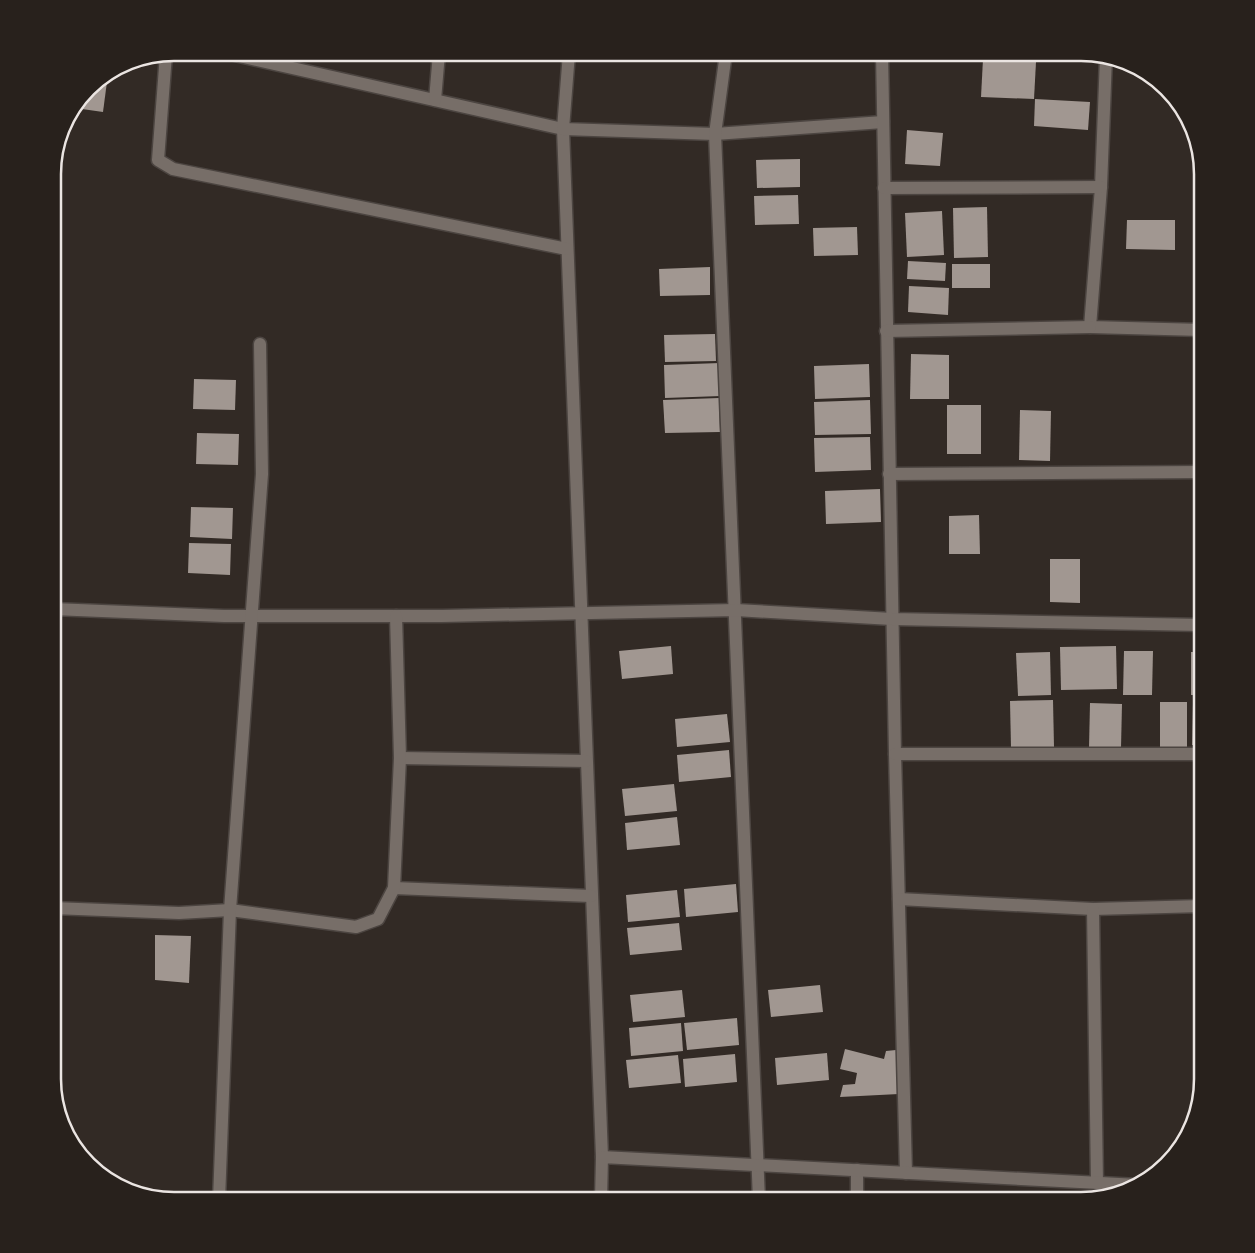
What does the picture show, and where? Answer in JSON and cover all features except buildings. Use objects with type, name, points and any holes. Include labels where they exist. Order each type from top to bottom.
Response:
[{"type":"street","points":[[165,61],[158,160],[173,170],[567,249]]},
{"type":"street","points":[[265,61],[563,129],[715,134],[883,122]]},
{"type":"street","points":[[434,100],[438,61]]},
{"type":"street","points":[[568,61],[563,129],[602,1157],[601,1192]]},
{"type":"street","points":[[725,61],[715,134],[759,1192]]},
{"type":"street","points":[[882,61],[892,619],[906,1173]]},
{"type":"street","points":[[1090,327],[1101,186],[1106,64]]},
{"type":"street","points":[[884,188],[1101,186]]},
{"type":"street","points":[[886,331],[1090,327],[1194,330]]},
{"type":"street","points":[[219,1192],[230,910],[262,474],[260,344]]},
{"type":"street","points":[[889,474],[1194,472]]},
{"type":"street","points":[[61,609],[252,616],[581,614],[736,610],[892,619],[1194,625]]},
{"type":"street","points":[[61,908],[180,913],[230,910],[356,927],[378,919],[394,888],[400,758],[396,616]]},
{"type":"street","points":[[895,754],[1194,754]]},
{"type":"street","points":[[400,758],[586,761]]},
{"type":"street","points":[[394,888],[592,896]]},
{"type":"street","points":[[899,899],[1093,909],[1194,906]]},
{"type":"street","points":[[1093,909],[1097,1182]]},
{"type":"street","points":[[602,1157],[1122,1184]]},
{"type":"street","points":[[857,1170],[858,1192]]}]
